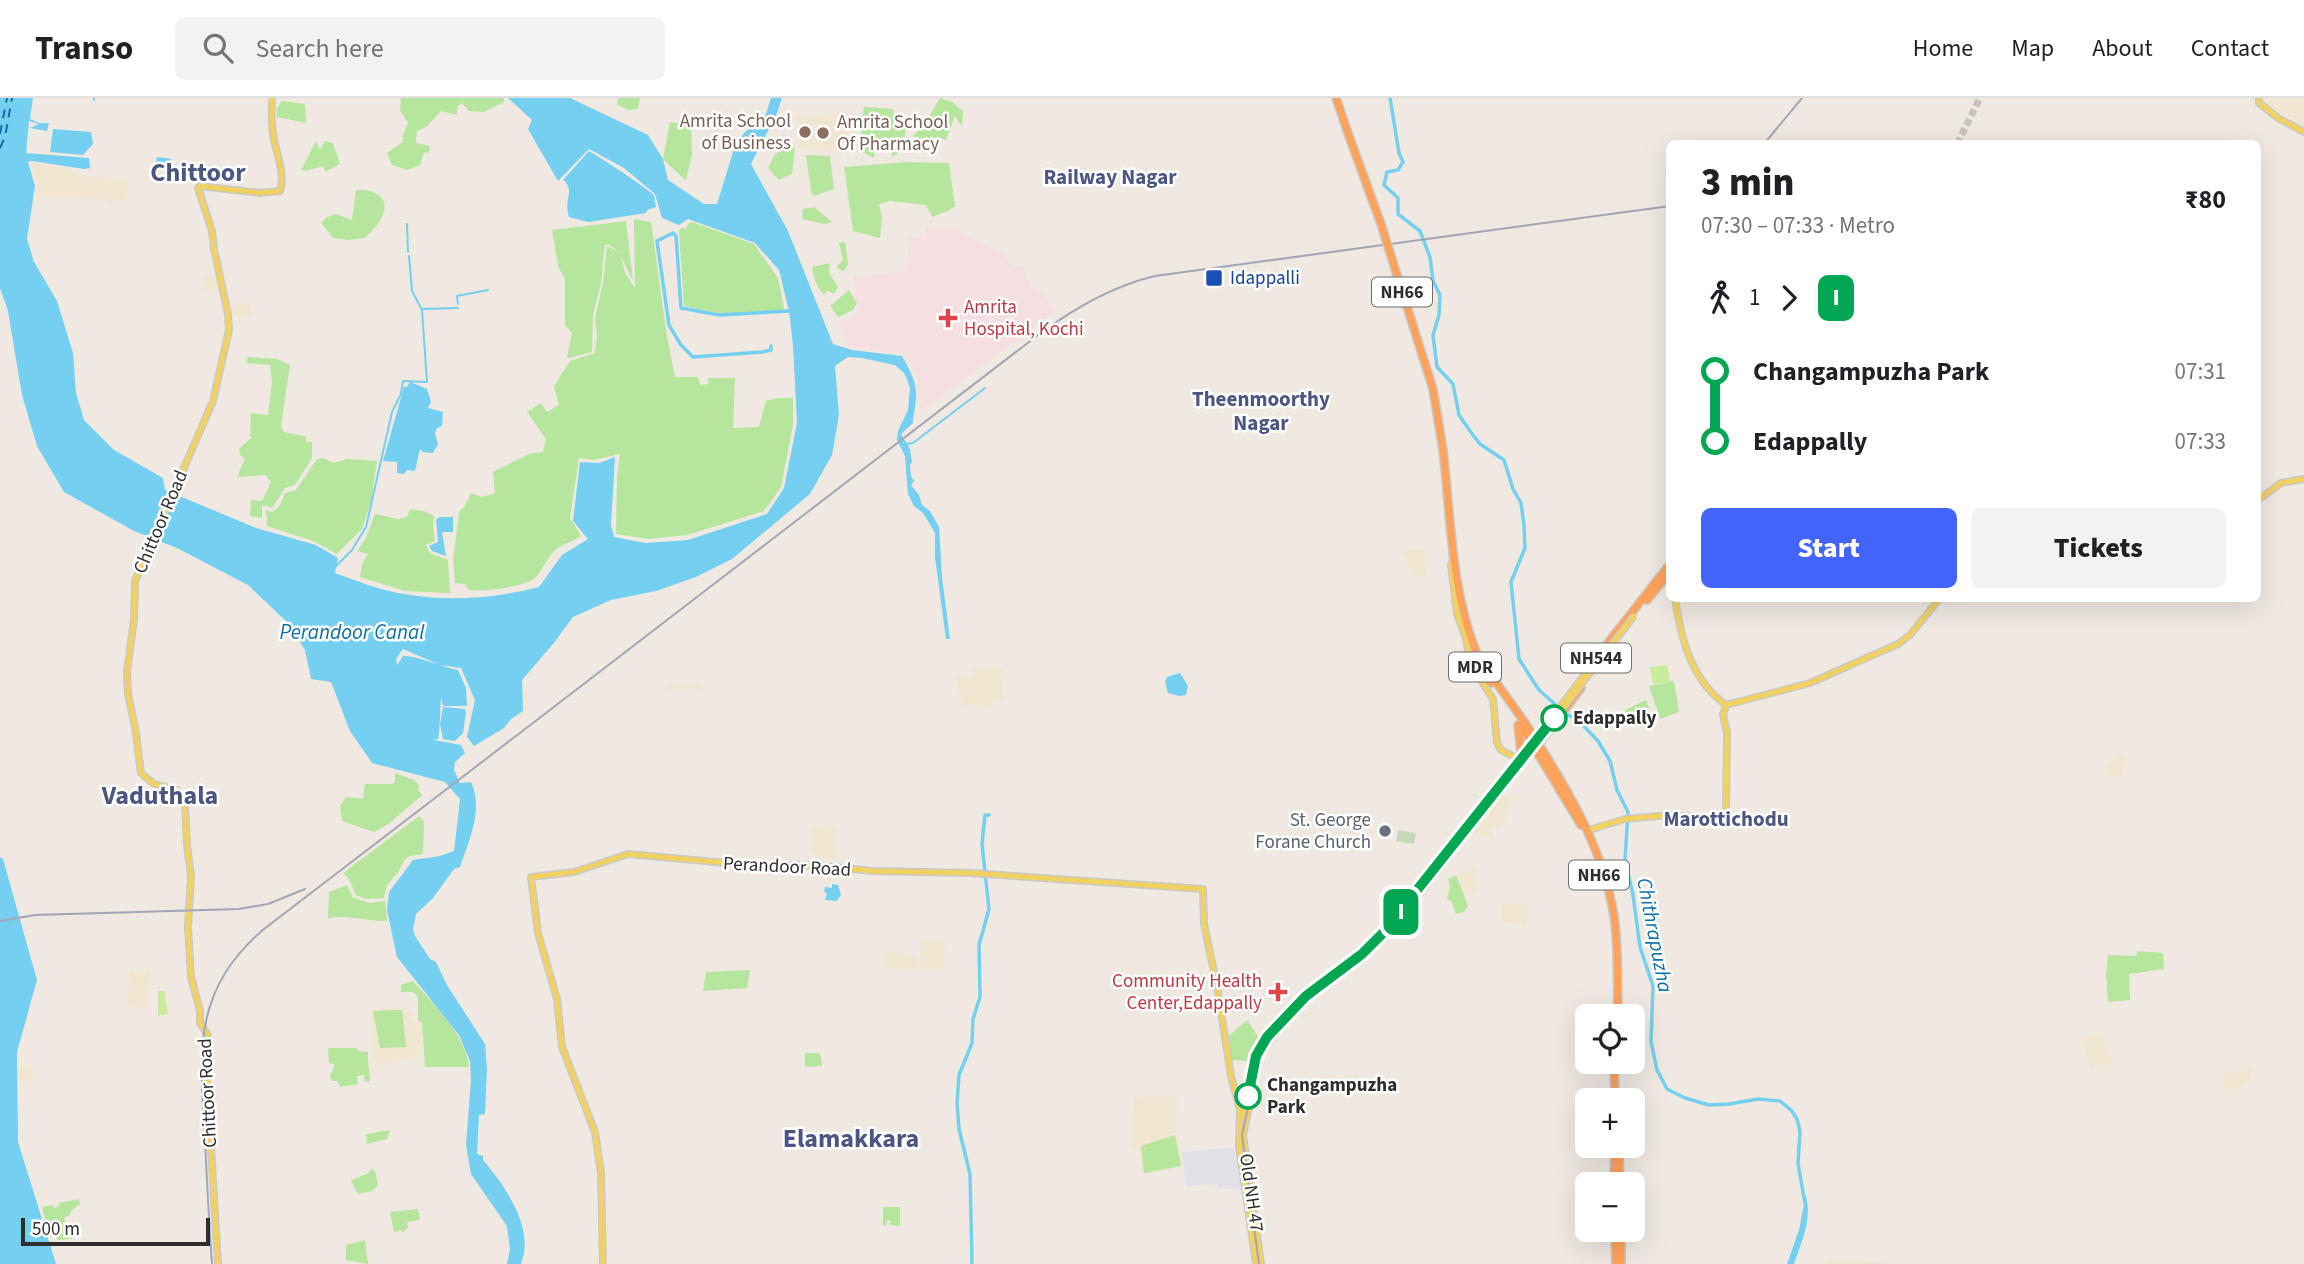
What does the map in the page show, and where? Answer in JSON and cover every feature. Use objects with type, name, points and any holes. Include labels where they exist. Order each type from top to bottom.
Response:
[{"type":"highway","name":"NH66","points":[[1336,98],[1381,224],[1433,388],[1443,450],[1453,565],[1467,637],[1481,671],[1519,719]]},
{"type":"highway","name":"NH66","points":[[1453,565],[1468,629],[1480,661],[1584,822],[1603,872],[1613,915],[1616,1004]]},
{"type":"highway","name":"NH544","points":[[1531,738],[1558,712],[1666,570]]},
{"type":"highway","name":"NH544","points":[[1633,615],[1666,577]]},
{"type":"highway","name":"NH544","points":[[1535,749],[1558,712]]},
{"type":"highway","points":[[1519,719],[1532,728],[1541,727]]},
{"type":"highway","points":[[1518,755],[1519,719]]},
{"type":"highway","points":[[1545,759],[1545,743],[1551,727]]},
{"type":"highway","points":[[1535,749],[1545,759]]},
{"type":"highway","name":"NH66","points":[[1545,759],[1583,830],[1610,928],[1615,979]]},
{"type":"highway","points":[[1616,1242],[1619,1264]]},
{"type":"highway","points":[[1619,1264],[1620,1242]]},
{"type":"main road","name":"Chittoor Road","points":[[218,1264],[206,1072],[208,1035],[200,1023],[200,1011],[191,976],[188,927],[191,876],[185,803],[177,790],[154,784],[141,773],[127,672],[134,619],[135,582],[213,401],[229,330],[212,231],[198,188],[200,186],[260,193],[279,191],[282,183],[273,136],[272,98]]},
{"type":"main road","points":[[2259,98],[2259,103],[2278,118],[2304,132]]},
{"type":"main road","points":[[2261,498],[2281,483],[2304,479]]},
{"type":"main road","points":[[1660,585],[1666,584]]},
{"type":"main road","points":[[1676,602],[1681,635],[1696,669],[1709,691],[1726,705]]},
{"type":"main road","points":[[1726,705],[1834,675],[1866,657],[1898,644],[1910,635],[1937,602]]},
{"type":"main road","points":[[1328,979],[1355,963],[1384,936],[1633,615]]},
{"type":"main road","name":"MDR","points":[[1467,637],[1471,661],[1493,699],[1497,743],[1501,750],[1518,755]]},
{"type":"main road","points":[[1592,829],[1642,817],[1684,814],[1716,820],[1726,819],[1727,732],[1723,716],[1726,705]]},
{"type":"main road","points":[[1472,823],[1535,749]]},
{"type":"main road","points":[[1472,823],[1518,755]]},
{"type":"main road","name":"Perandoor Road","points":[[603,1264],[601,1173],[595,1132],[562,1046],[557,999],[538,933],[531,876],[574,872],[628,854],[762,866],[813,865],[873,872],[970,873],[1203,889],[1204,924],[1231,1076],[1243,1124]]},
{"type":"main road","points":[[1243,1124],[1255,1056],[1263,1041],[1293,1006],[1372,943],[1430,877]]},
{"type":"main road","name":"Old NH 47","points":[[1243,1124],[1245,1171],[1258,1264]]},
{"type":"shaded area","points":[[2263,98],[2304,98],[2304,126],[2302,128],[2262,102]]},
{"type":"shaded area","name":"Amrita School Of Pharmacy","points":[[847,112],[848,152],[799,149],[797,117]]},
{"type":"shaded area","points":[[32,163],[68,169],[87,177],[130,181],[126,200],[108,204],[106,199],[36,198],[37,186]]},
{"type":"shaded area","name":"Amrita Hospital, Kochi","points":[[926,228],[952,228],[1003,254],[1008,264],[1024,268],[1030,287],[1046,297],[1055,312],[930,405],[920,408],[917,376],[902,353],[847,347],[840,321],[858,314],[854,277],[906,272],[909,238],[925,237]]},
{"type":"shaded area","points":[[204,276],[217,276],[220,288],[203,290]]},
{"type":"shaded area","points":[[252,304],[250,315],[230,316],[228,306]]},
{"type":"shaded area","points":[[1425,549],[1427,576],[1413,576],[1401,550]]},
{"type":"shaded area","points":[[973,668],[1002,668],[1003,697],[1000,701],[990,701],[990,707],[962,705],[956,677],[973,676]]},
{"type":"shaded area","points":[[668,683],[700,684],[701,690],[668,690]]},
{"type":"shaded area","points":[[2116,755],[2126,756],[2122,777],[2102,774]]},
{"type":"shaded area","points":[[1501,792],[1513,796],[1504,822],[1492,830],[1494,839],[1470,830]]},
{"type":"shaded area","points":[[832,826],[836,829],[837,856],[835,859],[821,858],[812,852],[810,828]]},
{"type":"shaded area","points":[[1475,868],[1478,891],[1464,895],[1457,874]]},
{"type":"shaded area","points":[[1502,904],[1529,905],[1526,926],[1504,922],[1501,917]]},
{"type":"shaded area","points":[[921,940],[945,941],[944,970],[885,969],[884,952],[901,952],[903,956],[917,957],[920,966]]},
{"type":"shaded area","points":[[130,970],[151,971],[147,1007],[134,1008],[127,1005]]},
{"type":"shaded area","points":[[390,1006],[407,1008],[407,1013],[412,1013],[413,1022],[421,1023],[422,1055],[374,1068],[369,1010]]},
{"type":"shaded area","points":[[2102,1034],[2113,1063],[2090,1068],[2081,1038]]},
{"type":"shaded area","points":[[19,1066],[32,1067],[35,1079],[23,1081],[18,1076]]},
{"type":"shaded area","points":[[2243,1069],[2253,1070],[2249,1083],[2238,1091],[2223,1086],[2225,1072],[2241,1073]]},
{"type":"shaded area","points":[[1133,1097],[1176,1097],[1177,1100],[1176,1133],[1183,1166],[1142,1176],[1140,1150],[1133,1149],[1132,1142]]},
{"type":"shaded area","points":[[1226,1148],[1237,1150],[1242,1190],[1219,1188],[1216,1184],[1186,1186],[1182,1152]]},
{"type":"shaded area","points":[[1828,1259],[1885,1262],[1885,1264],[1827,1264]]},
{"type":"green space","points":[[401,98],[504,98],[504,102],[484,112],[469,111],[462,103],[458,106],[457,115],[441,111],[426,127],[417,131],[416,143],[430,146],[429,153],[424,152],[420,165],[407,170],[392,165],[387,153],[403,142],[402,137],[408,123],[400,110]]},
{"type":"green space","points":[[618,98],[640,98],[638,109],[628,110],[617,104]]},
{"type":"green space","points":[[940,98],[952,102],[963,111],[962,127],[955,116],[946,140],[913,136],[927,120]]},
{"type":"green space","points":[[282,101],[305,104],[306,123],[277,117],[277,108]]},
{"type":"green space","points":[[864,107],[893,109],[895,125],[906,127],[903,150],[892,157],[890,146],[875,143],[874,158],[862,152],[861,127]]},
{"type":"green space","points":[[670,122],[691,125],[692,154],[686,181],[663,159]]},
{"type":"green space","points":[[789,140],[795,149],[792,174],[779,180],[768,168],[774,156]]},
{"type":"green space","points":[[316,141],[320,150],[325,141],[333,143],[340,164],[325,172],[324,167],[301,170]]},
{"type":"green space","points":[[806,155],[830,156],[834,189],[814,196],[811,192]]},
{"type":"green space","points":[[907,162],[949,163],[955,206],[932,217],[926,205],[890,201],[879,204],[882,217],[880,238],[853,231],[844,167]]},
{"type":"green space","points":[[356,190],[371,191],[384,202],[379,222],[365,238],[333,238],[321,223],[336,214],[352,220]]},
{"type":"green space","points":[[814,207],[832,222],[824,224],[802,219],[803,209]]},
{"type":"green space","points":[[634,219],[651,222],[675,377],[698,377],[700,385],[708,384],[708,378],[735,378],[733,428],[759,427],[766,401],[793,398],[793,425],[781,487],[764,511],[687,535],[648,539],[616,534],[620,454],[594,460],[579,458],[570,518],[581,536],[550,555],[533,580],[505,588],[469,590],[465,584],[455,583],[453,561],[459,512],[471,493],[482,497],[495,493],[493,472],[529,454],[543,452],[546,439],[527,412],[541,403],[547,412],[559,405],[554,386],[570,361],[595,353],[595,318],[603,283],[607,246],[620,253],[609,245],[605,245],[601,284],[593,314],[592,352],[569,358],[567,357],[572,333],[565,325],[565,279],[558,266],[552,230],[626,221],[633,281],[621,256],[625,273],[635,288]]},
{"type":"green space","points":[[692,222],[754,244],[778,278],[784,308],[724,314],[684,306],[679,232]]},
{"type":"green space","points":[[845,242],[848,264],[844,271],[837,266],[843,260],[839,243]]},
{"type":"green space","points":[[830,263],[829,273],[838,287],[834,294],[828,291],[824,294],[819,289],[812,267]]},
{"type":"green space","points":[[849,290],[857,303],[853,310],[838,317],[830,306]]},
{"type":"green space","points":[[248,357],[277,359],[290,365],[281,426],[284,432],[306,437],[306,442],[312,442],[312,458],[295,485],[285,488],[272,508],[262,505],[262,518],[250,516],[251,500],[262,501],[271,482],[265,475],[237,477],[245,459],[240,455],[239,449],[252,437],[251,413],[268,415],[272,381],[270,365],[246,363]]},
{"type":"green space","points":[[322,458],[334,463],[347,459],[377,461],[371,501],[362,529],[337,554],[313,541],[267,526],[266,510],[272,512],[279,507],[285,493],[296,490],[317,459]]},
{"type":"green space","points":[[410,509],[434,516],[435,541],[426,545],[430,553],[448,560],[450,593],[405,591],[360,577],[362,564],[368,554],[357,551],[366,538],[375,514],[398,519],[407,517]]},
{"type":"green space","points":[[1667,665],[1670,682],[1653,684],[1650,667]]},
{"type":"green space","points":[[1674,681],[1679,712],[1660,719],[1649,686]]},
{"type":"green space","points":[[1646,700],[1649,708],[1638,715],[1627,715],[1625,710]]},
{"type":"green space","points":[[395,773],[414,780],[422,795],[390,823],[374,832],[342,821],[340,806],[346,797],[363,799],[365,784],[391,784],[395,782]]},
{"type":"green space","points":[[419,816],[424,821],[423,854],[404,860],[387,885],[384,898],[366,899],[356,895],[349,879],[343,873]]},
{"type":"green space","points":[[1398,830],[1416,833],[1414,844],[1396,841]]},
{"type":"green space","points":[[1456,875],[1468,906],[1464,912],[1456,914],[1447,898],[1450,886],[1448,879]]},
{"type":"green space","points":[[347,885],[353,898],[370,903],[385,901],[387,921],[340,917],[328,919],[329,892]]},
{"type":"green space","points":[[2138,951],[2163,953],[2164,969],[2129,974],[2130,1000],[2108,1002],[2108,955],[2136,956]]},
{"type":"green space","points":[[750,970],[747,988],[703,991],[706,972]]},
{"type":"green space","points":[[413,981],[455,1031],[462,1043],[469,1067],[425,1067],[422,1022],[418,1021],[418,997],[413,992],[401,992],[401,985]]},
{"type":"green space","points":[[158,991],[164,991],[168,1014],[158,1016]]},
{"type":"green space","points":[[402,1010],[406,1047],[380,1048],[373,1011]]},
{"type":"green space","name":"Changampuzha Park","points":[[1247,1020],[1259,1038],[1249,1061],[1229,1060],[1228,1037]]},
{"type":"green space","points":[[328,1048],[357,1048],[358,1051],[368,1052],[370,1081],[365,1082],[364,1075],[357,1076],[358,1084],[340,1087],[338,1081],[332,1081],[330,1076],[334,1064],[329,1063]]},
{"type":"green space","points":[[805,1053],[820,1053],[822,1066],[805,1067]]},
{"type":"green space","points":[[390,1130],[387,1139],[367,1144],[366,1134]]},
{"type":"green space","points":[[1175,1135],[1181,1166],[1144,1173],[1141,1146]]},
{"type":"green space","points":[[372,1169],[375,1171],[378,1185],[372,1191],[358,1194],[351,1180],[367,1174]]},
{"type":"green space","points":[[79,1199],[80,1204],[69,1216],[64,1217],[66,1224],[72,1227],[72,1239],[58,1240],[54,1235],[50,1236],[42,1207],[53,1205],[53,1208],[59,1206],[59,1203]]},
{"type":"green space","points":[[883,1207],[900,1207],[900,1226],[890,1225],[887,1220],[886,1226],[883,1225]]},
{"type":"green space","points":[[418,1209],[420,1220],[407,1222],[408,1227],[403,1233],[402,1230],[394,1232],[390,1212]]},
{"type":"green space","points":[[365,1240],[368,1264],[346,1260],[346,1245]]},
{"type":"water","name":"Perandoor Canal","points":[[0,98],[33,98],[30,119],[49,123],[47,131],[30,128],[39,124],[29,121],[26,153],[89,158],[90,168],[84,169],[28,162],[35,186],[27,239],[34,262],[57,301],[73,353],[76,393],[84,420],[114,450],[163,478],[165,490],[256,528],[316,545],[338,558],[335,573],[374,587],[416,596],[451,598],[486,597],[539,587],[562,555],[588,539],[573,521],[580,462],[599,463],[615,457],[611,525],[614,537],[645,543],[688,540],[767,514],[784,488],[797,423],[789,311],[779,270],[755,243],[688,219],[679,225],[662,218],[655,194],[624,168],[589,149],[558,181],[528,129],[532,120],[508,98],[570,98],[648,135],[663,159],[668,180],[704,204],[717,204],[733,152],[744,133],[765,117],[771,98],[782,98],[751,164],[788,231],[833,344],[852,350],[902,356],[911,373],[916,393],[913,423],[901,434],[910,449],[911,476],[914,481],[911,485],[939,527],[950,639],[946,639],[935,557],[935,533],[908,494],[905,456],[897,440],[898,431],[908,410],[910,388],[907,379],[895,365],[848,357],[835,366],[839,415],[832,455],[810,494],[732,559],[696,577],[656,591],[611,600],[573,617],[522,680],[523,711],[504,728],[474,746],[467,737],[475,700],[461,668],[441,665],[458,670],[466,688],[467,706],[443,706],[441,697],[439,734],[438,739],[434,740],[461,745],[465,753],[455,762],[454,770],[460,783],[471,782],[475,792],[476,814],[460,867],[454,869],[433,898],[416,914],[413,930],[430,959],[436,962],[447,985],[485,1044],[485,1114],[479,1115],[477,1154],[483,1156],[483,1160],[516,1209],[524,1237],[521,1264],[507,1264],[510,1249],[507,1226],[471,1174],[466,1145],[470,1061],[459,1035],[397,957],[387,910],[389,892],[413,860],[454,851],[460,799],[445,782],[372,763],[350,731],[331,682],[311,679],[305,650],[288,623],[248,585],[177,548],[134,531],[64,492],[37,446],[22,395],[8,311],[0,288]],"holes":[[[403,649],[439,665],[403,656],[397,665],[396,659]]]},
{"type":"water","points":[[53,129],[91,132],[93,144],[83,155],[50,152]]},
{"type":"water","points":[[589,151],[654,195],[656,207],[646,213],[588,222],[569,217],[569,187],[563,180]]},
{"type":"water","points":[[157,157],[171,159],[173,172],[155,169]]},
{"type":"water","points":[[410,382],[427,389],[431,402],[428,408],[443,412],[442,426],[437,428],[435,434],[438,444],[433,453],[420,449],[415,471],[407,470],[404,474],[397,473],[397,462],[383,461],[404,387]]},
{"type":"water","points":[[440,517],[453,517],[453,532],[442,532],[446,556],[432,551],[429,546],[438,542],[436,520]]},
{"type":"water","points":[[1180,673],[1188,686],[1186,695],[1168,693],[1165,682],[1167,677]]},
{"type":"water","points":[[443,707],[465,709],[463,733],[455,741],[443,739],[440,724]]},
{"type":"water","points":[[0,857],[3,859],[37,980],[17,1052],[18,1142],[56,1264],[0,1264]]},
{"type":"water","points":[[832,884],[838,885],[841,895],[837,901],[825,900],[825,887],[832,888]]},
{"type":"water","points":[[1806,1195],[1808,1213],[1805,1230],[1794,1264],[1787,1264],[1799,1230]]},
{"type":"waterway","name":"Chithrapuzha","points":[[1390,98],[1399,153],[1403,162],[1398,170],[1387,172],[1384,185],[1398,198],[1398,214],[1420,231],[1430,257],[1433,281],[1440,295],[1439,315],[1433,335],[1437,367],[1453,384],[1459,415],[1470,431],[1480,444],[1504,460],[1513,489],[1521,503],[1525,548],[1511,582],[1519,659],[1539,690],[1566,714],[1578,720],[1598,741],[1610,761],[1617,790],[1628,812],[1625,860],[1640,947],[1653,986],[1651,1042],[1657,1070],[1667,1089],[1685,1098],[1709,1105],[1758,1099],[1780,1101],[1791,1110],[1800,1131],[1798,1164],[1805,1203]]},
{"type":"waterway","points":[[407,224],[408,252]]},
{"type":"waterway","points":[[771,346],[771,350],[762,352],[693,357],[681,345],[669,325],[657,241],[673,233],[676,236],[681,308],[720,315],[789,311]]},
{"type":"waterway","points":[[336,566],[352,550],[366,527],[392,412],[401,394],[403,381],[427,382],[422,310],[412,291],[409,256]]},
{"type":"waterway","points":[[458,304],[457,296],[488,290]]},
{"type":"waterway","points":[[423,309],[458,308]]},
{"type":"waterway","points":[[906,444],[913,443],[985,388]]},
{"type":"waterway","points":[[972,1264],[970,1174],[959,1129],[957,1103],[959,1075],[972,1043],[973,1019],[980,997],[979,945],[989,909],[982,844],[985,815],[989,815]]},
{"type":"ferry route","points":[[0,134],[7,98]]},
{"type":"ferry route","points":[[0,148],[5,137],[12,98]]},
{"type":"tunnel","points":[[1959,140],[1980,98]]},
{"type":"railway","points":[[1767,140],[1802,98]]},
{"type":"railway","points":[[212,1264],[202,1051],[212,1000],[223,976],[240,952],[264,929],[1038,335],[1094,299],[1155,276],[1666,207]]},
{"type":"railway","points":[[1259,1264],[1242,1135],[1260,1051],[1274,1031],[1305,998],[1377,942],[1559,714]]},
{"type":"railway","points":[[0,921],[35,915],[239,909],[268,904],[305,889]]},
{"type":"metro line","name":"I","points":[[1248,1096],[1256,1056],[1267,1037],[1306,996],[1362,954],[1382,934],[1415,896],[1554,718]]},
{"type":"place","name":"Amrita School of Business","points":[[805,132]]},
{"type":"place","name":"Amrita School Of Pharmacy","points":[[823,133]]},
{"type":"place","name":"Idappalli","points":[[1214,278]]},
{"type":"place","name":"Amrita Hospital, Kochi","points":[[948,318]]},
{"type":"place","name":"Edappally","points":[[1554,718]]},
{"type":"place","name":"St. George Forane Church","points":[[1385,831]]},
{"type":"place","name":"Community Health Center,Edappally","points":[[1278,992]]},
{"type":"place","name":"Changampuzha Park","points":[[1248,1096]]},
{"type":"district","name":"Chittoor","points":[[198,172]]},
{"type":"district","name":"Railway Nagar","points":[[1110,177]]},
{"type":"district","name":"Theenmoorthy Nagar","points":[[1261,411]]},
{"type":"district","name":"Vaduthala","points":[[160,795]]},
{"type":"district","name":"Marottichodu","points":[[1726,819]]},
{"type":"district","name":"Elamakkara","points":[[851,1138]]}]
